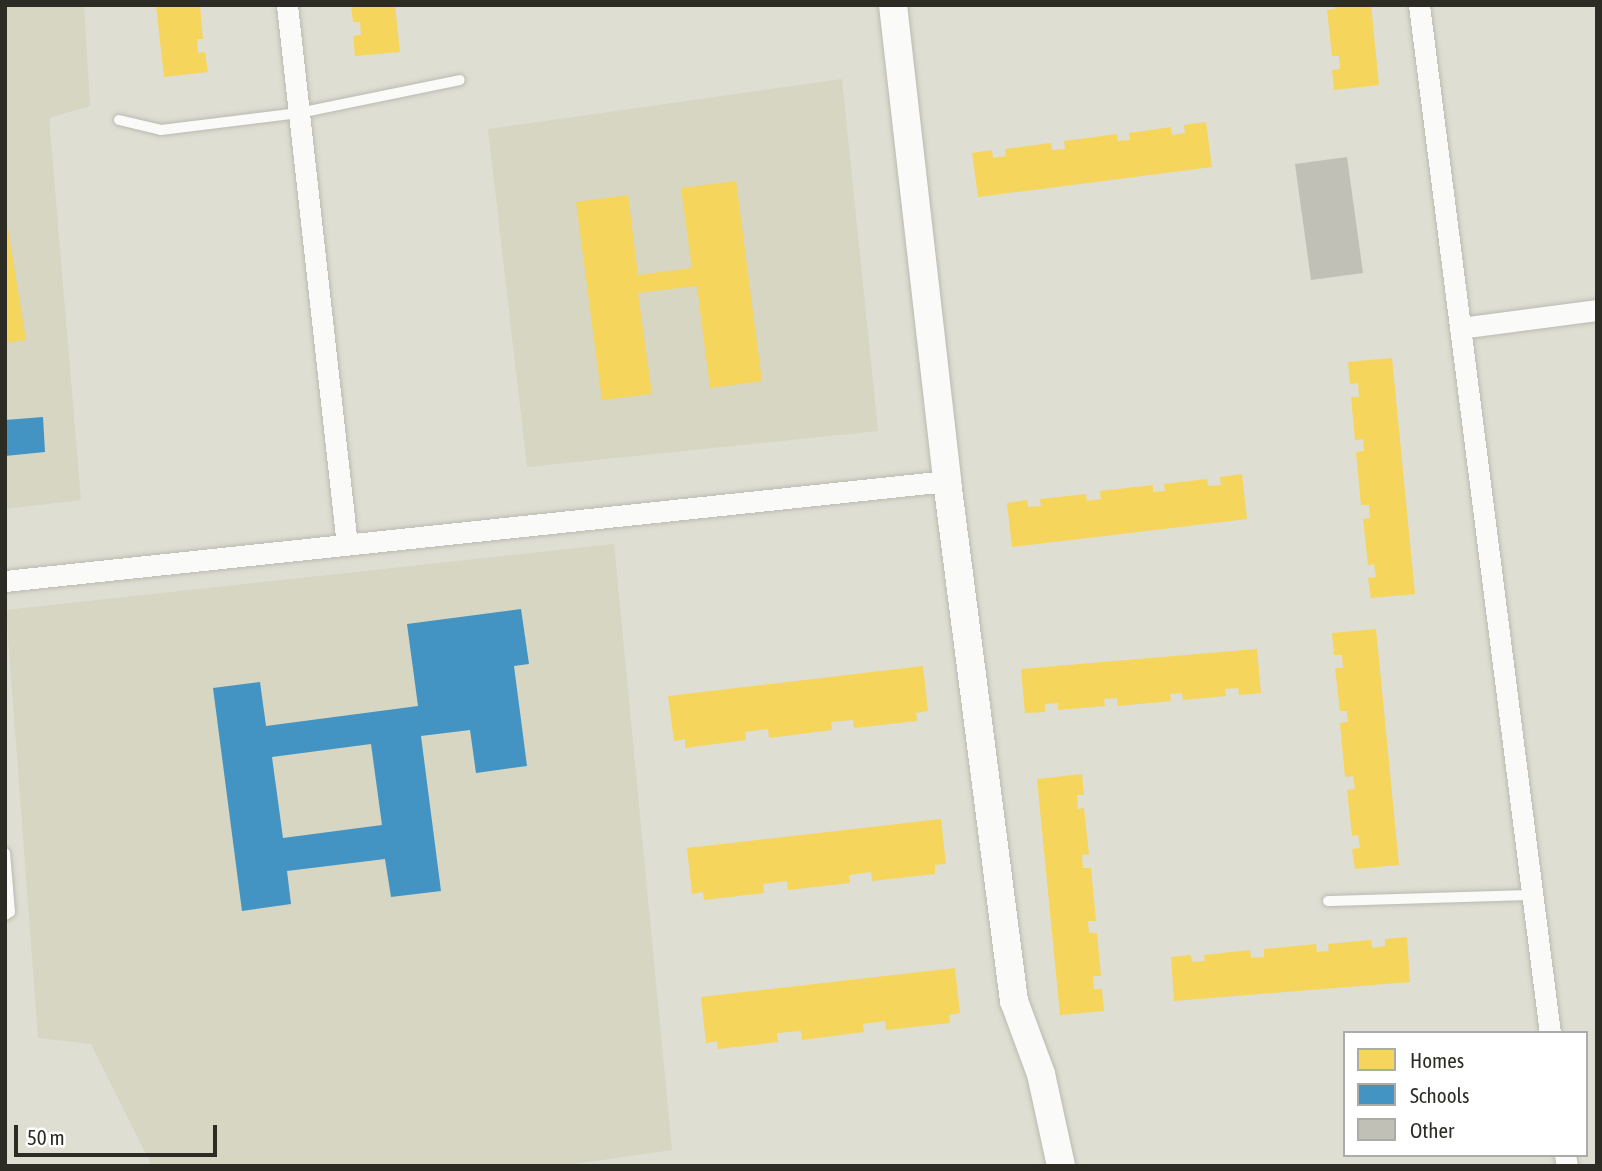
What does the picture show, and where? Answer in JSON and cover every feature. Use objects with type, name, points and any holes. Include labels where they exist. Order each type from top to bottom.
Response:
[{"type":"street","points":[[287,5],[347,545]]},
{"type":"street","points":[[894,5],[947,481],[1014,1002],[1041,1074],[1061,1166]]},
{"type":"street","points":[[1419,5],[1550,1031]]},
{"type":"street","points":[[1460,328],[1597,310]]},
{"type":"street","points":[[5,581],[947,481]]},
{"type":"lane","points":[[119,120],[161,131],[299,113],[460,80]]},
{"type":"lane","points":[[5,853],[10,912],[5,915]]},
{"type":"lane","points":[[1328,901],[1532,895]]},
{"type":"shaded area","points":[[5,5],[84,5],[90,106],[49,118],[81,500],[5,509]]},
{"type":"shaded area","points":[[842,79],[878,431],[527,467],[488,129]]},
{"type":"shaded area","points":[[614,544],[672,1150],[560,1166],[152,1166],[91,1044],[38,1038],[6,610]]},
{"type":"building: Homes","points":[[156,5],[200,5],[203,39],[197,39],[198,53],[205,52],[208,72],[164,77]]},
{"type":"building: Homes","points":[[351,5],[395,5],[400,52],[355,56],[353,36],[361,35],[360,22],[353,22]]},
{"type":"building: Homes","points":[[1334,5],[1371,5],[1379,85],[1334,90],[1332,70],[1340,69],[1339,56],[1332,56],[1327,10],[1335,9]]},
{"type":"building: Homes","points":[[1206,122],[1212,167],[978,197],[972,153],[992,150],[993,158],[1006,156],[1005,149],[1051,143],[1052,150],[1065,149],[1064,141],[1117,134],[1118,141],[1130,140],[1129,133],[1171,127],[1172,135],[1185,133],[1184,125]]},
{"type":"building: Homes","points":[[736,181],[762,381],[710,388],[697,286],[638,293],[652,394],[602,400],[576,202],[628,195],[638,275],[692,268],[681,188]]},
{"type":"building: Homes","points":[[5,210],[26,340],[5,343]]},
{"type":"building: Homes","points":[[1392,358],[1415,594],[1371,598],[1368,578],[1376,577],[1374,564],[1368,565],[1363,519],[1370,518],[1369,505],[1361,505],[1356,452],[1364,451],[1363,439],[1355,440],[1351,397],[1359,397],[1358,383],[1350,384],[1348,362]]},
{"type":"building: Homes","points":[[1242,474],[1247,519],[1012,547],[1007,503],[1027,500],[1028,507],[1041,506],[1040,499],[1086,494],[1087,501],[1101,499],[1100,491],[1153,485],[1153,492],[1165,491],[1164,484],[1207,479],[1208,486],[1221,485],[1220,477]]},
{"type":"building: Homes","points":[[1376,629],[1399,865],[1355,869],[1352,849],[1360,848],[1358,835],[1352,836],[1347,790],[1355,789],[1353,776],[1345,777],[1340,723],[1348,722],[1347,711],[1340,711],[1335,668],[1343,668],[1342,655],[1334,655],[1332,633]]},
{"type":"building: Homes","points":[[1257,649],[1261,693],[1239,695],[1238,688],[1225,689],[1226,696],[1183,700],[1182,693],[1170,694],[1171,701],[1118,706],[1117,698],[1104,699],[1105,706],[1058,710],[1058,703],[1045,704],[1045,712],[1025,713],[1021,669]]},
{"type":"building: Homes","points":[[923,666],[928,711],[916,713],[917,721],[854,728],[853,720],[831,722],[832,730],[769,738],[768,729],[745,732],[746,740],[685,748],[685,739],[674,741],[668,696]]},
{"type":"building: Homes","points":[[1082,774],[1084,795],[1077,795],[1078,809],[1084,808],[1089,854],[1082,855],[1083,868],[1091,868],[1096,921],[1088,921],[1089,933],[1097,933],[1101,976],[1093,976],[1094,989],[1102,989],[1104,1011],[1060,1015],[1037,779]]},
{"type":"building: Homes","points":[[941,819],[946,864],[935,865],[935,874],[872,881],[871,872],[849,875],[850,883],[788,890],[787,881],[763,884],[764,893],[704,900],[703,892],[692,894],[687,848]]},
{"type":"building: Homes","points":[[1407,937],[1410,982],[1174,1001],[1171,957],[1191,955],[1192,962],[1205,961],[1204,955],[1250,950],[1251,958],[1264,957],[1264,949],[1316,944],[1317,952],[1329,951],[1328,944],[1371,940],[1372,948],[1385,946],[1385,939]]},
{"type":"building: Homes","points":[[955,968],[960,1013],[949,1015],[950,1023],[886,1030],[885,1021],[863,1024],[864,1032],[802,1040],[801,1031],[777,1033],[778,1042],[718,1049],[717,1041],[706,1043],[701,997]]},
{"type":"building: Schools","points":[[43,417],[45,452],[5,456],[5,420]]},
{"type":"building: Schools","points":[[521,609],[529,664],[514,666],[527,766],[476,773],[470,730],[421,736],[441,891],[391,897],[385,859],[287,871],[291,904],[242,911],[213,688],[260,682],[266,726],[418,706],[407,624]],"holes":[[[371,744],[382,825],[283,838],[272,757]]]},
{"type":"building: Other","points":[[1347,157],[1363,273],[1311,280],[1295,164]]}]
